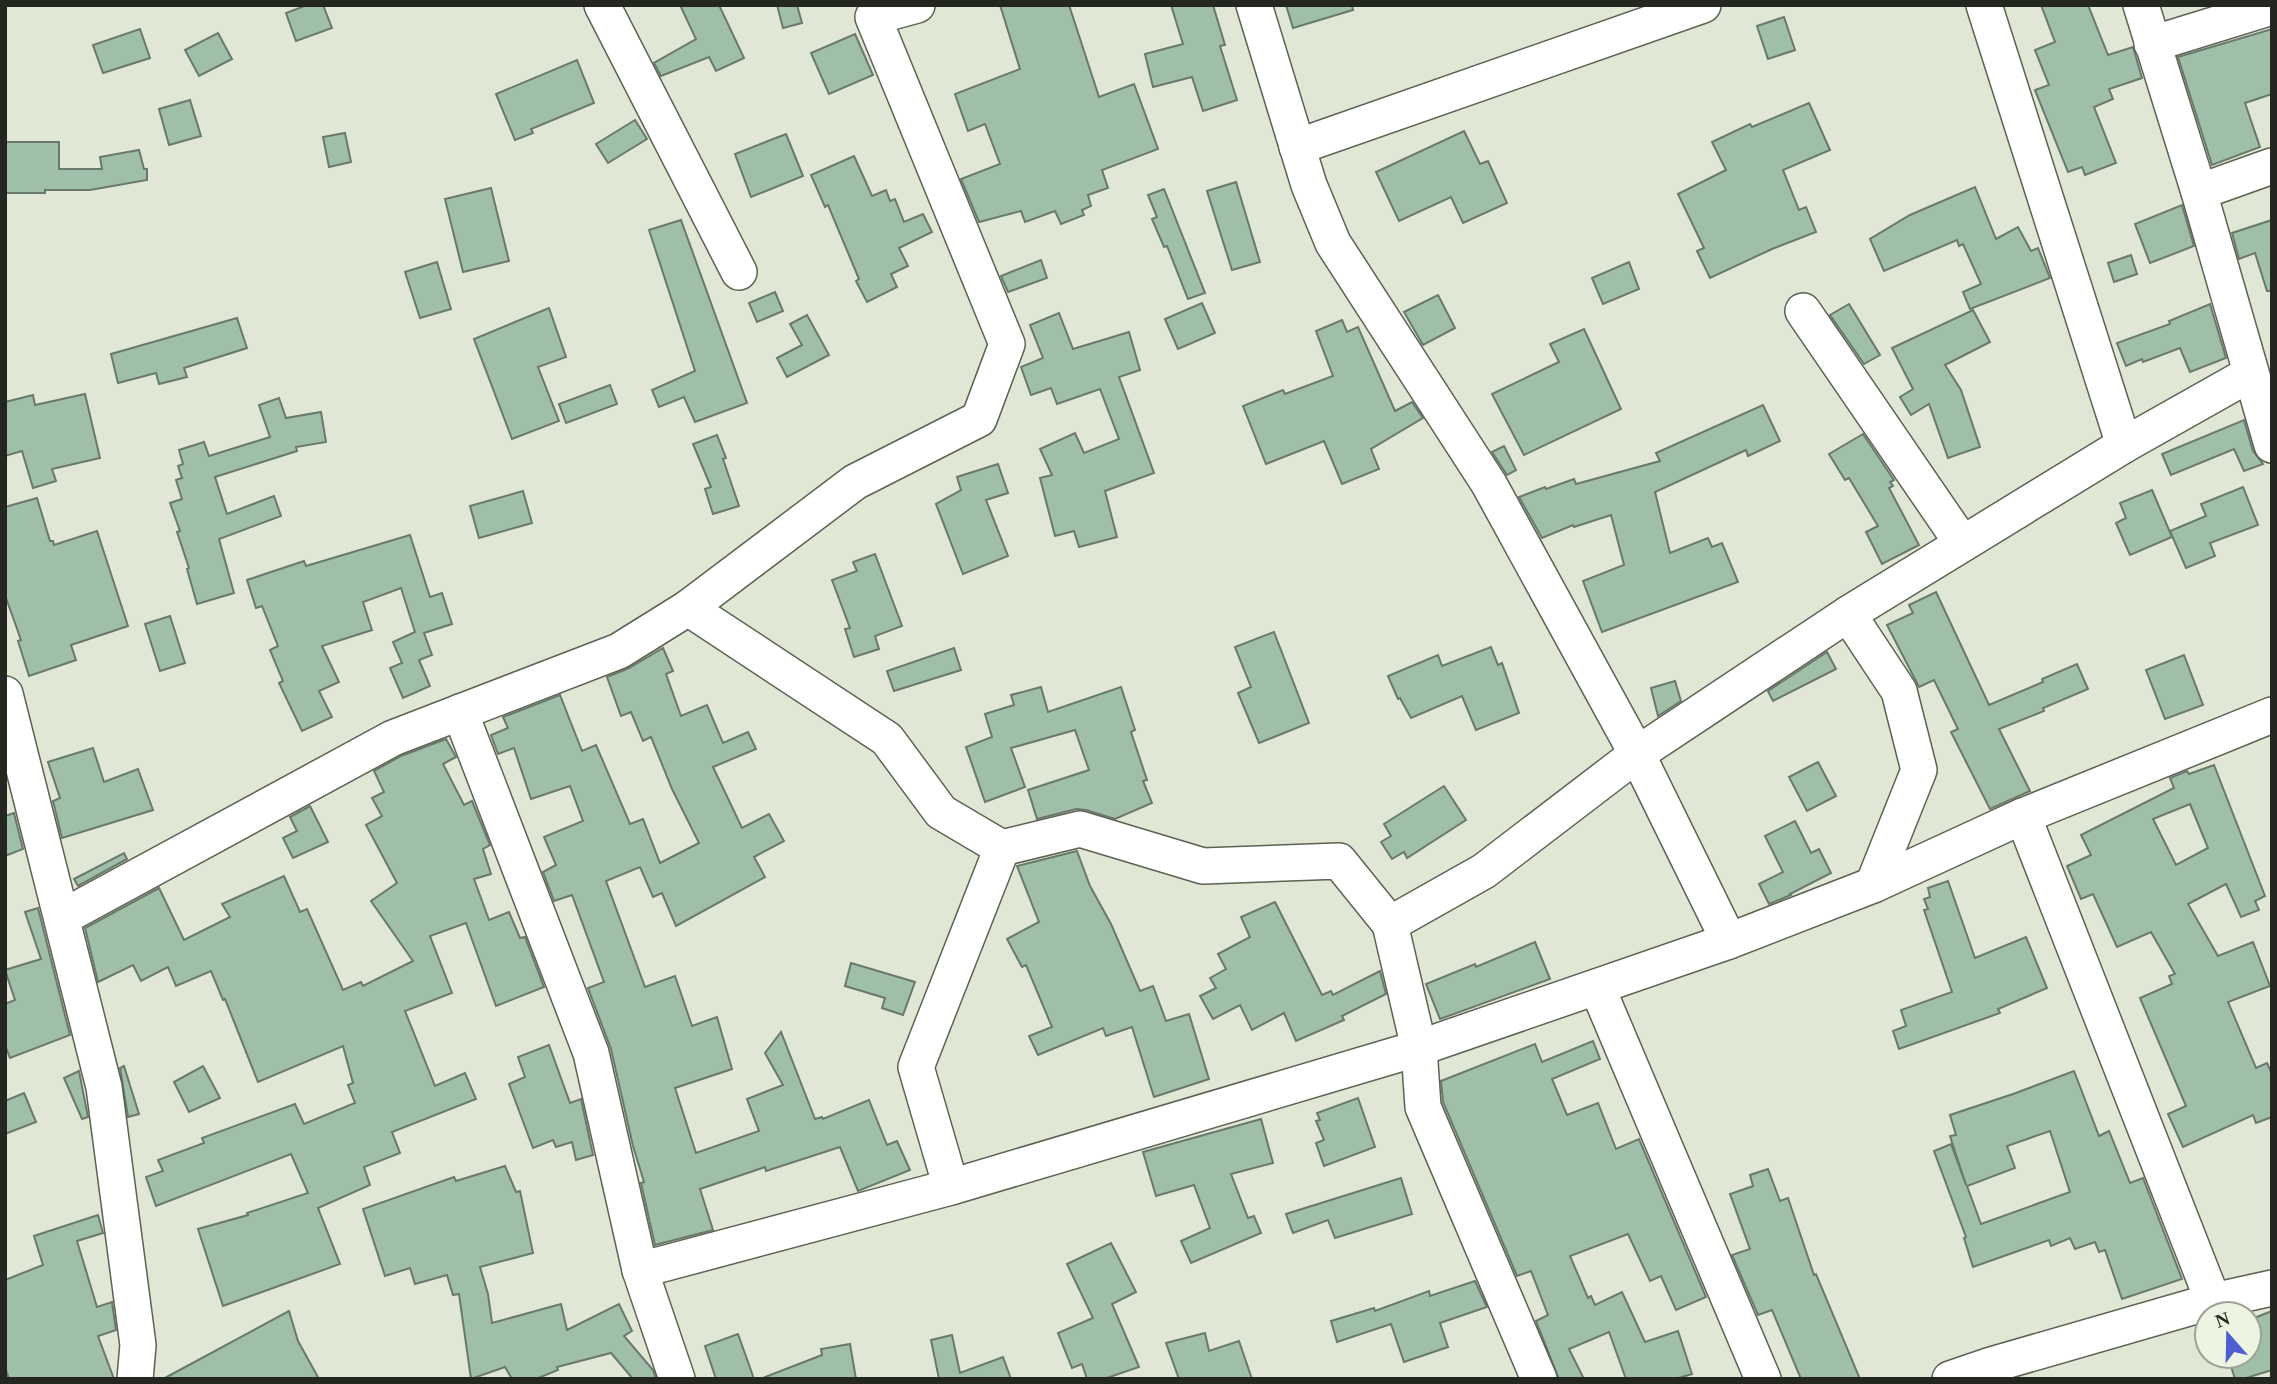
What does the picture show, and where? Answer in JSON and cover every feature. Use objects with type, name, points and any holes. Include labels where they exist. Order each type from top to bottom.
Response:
[{"type":"street","points":[[602,5],[738,272]]},
{"type":"street","points":[[63,917],[393,738],[618,651],[688,608],[855,482],[979,419],[1007,344],[873,17],[917,5]]},
{"type":"street","points":[[1254,5],[1308,185],[1333,243],[1489,484],[1637,754],[1729,941]]},
{"type":"street","points":[[1297,146],[1703,5]]},
{"type":"street","points":[[1984,5],[2124,445]]},
{"type":"street","points":[[2141,5],[2199,192],[2272,445]]},
{"type":"street","points":[[2152,44],[2272,7]]},
{"type":"street","points":[[2199,192],[2272,166]]},
{"type":"street","points":[[1803,311],[1962,544]]},
{"type":"street","points":[[1390,924],[1484,871],[1637,754],[1847,614],[2124,445],[2250,374]]},
{"type":"street","points":[[688,608],[887,739],[941,811],[1002,848],[1080,829],[1203,866],[1339,861],[1390,924],[1419,1048],[1423,1107],[1539,1379]]},
{"type":"street","points":[[1847,614],[1899,691],[1919,770],[1873,885]]},
{"type":"street","points":[[5,694],[104,1087],[138,1345],[135,1379]]},
{"type":"street","points":[[460,712],[591,1053],[640,1270],[677,1379]]},
{"type":"street","points":[[640,1270],[951,1187],[1419,1048],[1729,941],[1873,885],[2023,816],[2272,715]]},
{"type":"street","points":[[2023,816],[2213,1300]]},
{"type":"street","points":[[951,1187],[916,1067],[1002,848]]},
{"type":"street","points":[[1597,987],[1763,1379]]},
{"type":"street","points":[[2218,1300],[2272,1288]]},
{"type":"street","points":[[1950,1379],[1991,1364],[2193,1307]]},
{"type":"building","points":[[307,5],[323,5],[332,28],[296,41],[286,13]]},
{"type":"building","points":[[680,5],[719,5],[744,58],[716,71],[709,57],[661,76],[654,63],[696,39]]},
{"type":"building","points":[[777,5],[797,5],[802,23],[783,28]]},
{"type":"building","points":[[1000,5],[1069,5],[1099,97],[1134,84],[1158,149],[1102,170],[1108,188],[1088,195],[1091,206],[1082,210],[1084,215],[1061,224],[1055,211],[1025,222],[1021,211],[979,222],[961,179],[1000,164],[985,124],[968,131],[955,94],[1020,69]]},
{"type":"building","points":[[1171,5],[1213,5],[1225,45],[1220,46],[1237,100],[1203,111],[1192,77],[1153,87],[1145,54],[1183,44]]},
{"type":"building","points":[[1286,5],[1352,5],[1353,10],[1293,28]]},
{"type":"building","points":[[2041,5],[2088,5],[2108,55],[2133,47],[2142,78],[2109,89],[2113,99],[2094,107],[2116,163],[2085,175],[2082,167],[2068,172],[2035,90],[2049,85],[2035,50],[2055,42]]},
{"type":"building","points":[[1784,17],[1795,50],[1768,59],[1757,26]]},
{"type":"building","points":[[140,29],[150,58],[103,73],[93,45]]},
{"type":"building","points":[[2272,29],[2272,94],[2245,103],[2260,147],[2212,165],[2178,57]]},
{"type":"building","points":[[218,33],[232,59],[199,76],[185,50]]},
{"type":"building","points":[[855,34],[873,75],[829,94],[811,53]]},
{"type":"building","points":[[577,60],[594,103],[531,129],[533,133],[515,140],[496,94]]},
{"type":"building","points":[[190,100],[201,136],[169,145],[159,109]]},
{"type":"building","points":[[1809,103],[1830,150],[1783,170],[1799,210],[1806,207],[1816,232],[1710,278],[1697,251],[1704,248],[1678,194],[1726,170],[1712,142],[1750,124],[1752,127]]},
{"type":"building","points":[[635,120],[647,139],[608,163],[596,144]]},
{"type":"building","points":[[1464,131],[1480,164],[1488,161],[1507,203],[1463,223],[1451,197],[1399,221],[1376,172]]},
{"type":"building","points":[[345,133],[351,162],[329,167],[323,137]]},
{"type":"building","points":[[786,134],[803,176],[751,197],[735,154]]},
{"type":"building","points":[[5,142],[59,142],[59,169],[102,169],[100,157],[139,150],[144,169],[147,169],[147,180],[90,190],[5,193]]},
{"type":"building","points":[[854,156],[872,196],[886,190],[890,201],[895,199],[904,222],[923,214],[932,232],[899,248],[908,266],[891,274],[897,287],[867,302],[856,281],[859,279],[828,205],[825,207],[811,175]]},
{"type":"building","points":[[1236,182],[1260,262],[1232,270],[1207,191]]},
{"type":"building","points":[[1975,187],[1996,239],[2018,227],[2031,251],[2038,248],[2050,278],[1970,309],[1963,292],[1981,284],[1963,244],[1959,246],[1957,240],[1884,271],[1870,239],[1910,215]]},
{"type":"building","points":[[491,188],[509,261],[463,272],[445,199]]},
{"type":"building","points":[[1164,189],[1205,293],[1188,299],[1167,246],[1164,247],[1152,219],[1157,217],[1148,195]]},
{"type":"building","points":[[2182,205],[2194,246],[2150,263],[2135,224]]},
{"type":"building","points":[[681,220],[747,403],[695,422],[684,397],[659,407],[652,390],[695,371],[649,230]]},
{"type":"building","points":[[2272,220],[2272,291],[2267,291],[2255,253],[2239,259],[2232,233]]},
{"type":"building","points":[[2131,255],[2137,274],[2114,282],[2108,263]]},
{"type":"building","points":[[1041,260],[1047,278],[1008,292],[1001,276]]},
{"type":"building","points":[[437,262],[451,309],[420,318],[405,272]]},
{"type":"building","points":[[1629,262],[1639,289],[1603,304],[1592,278]]},
{"type":"building","points":[[775,292],[783,311],[757,322],[749,303]]},
{"type":"building","points":[[1438,295],[1455,328],[1423,345],[1404,312]]},
{"type":"building","points":[[1202,303],[1215,333],[1178,349],[1165,319]]},
{"type":"building","points":[[1849,304],[1880,355],[1864,364],[1830,315]]},
{"type":"building","points":[[2210,304],[2226,358],[2190,372],[2180,348],[2126,366],[2117,343],[2170,324],[2169,321]]},
{"type":"building","points":[[549,308],[566,357],[538,367],[559,421],[512,439],[474,339]]},
{"type":"building","points":[[1973,310],[1990,342],[1945,365],[1961,390],[1980,447],[1948,458],[1929,404],[1911,415],[1900,397],[1913,389],[1892,348]]},
{"type":"building","points":[[1059,313],[1073,349],[1129,332],[1140,370],[1119,377],[1154,473],[1105,491],[1117,537],[1079,547],[1074,531],[1055,536],[1040,478],[1052,475],[1040,449],[1075,433],[1084,453],[1119,439],[1100,389],[1057,404],[1051,388],[1031,395],[1021,367],[1043,358],[1030,325]]},
{"type":"building","points":[[807,315],[829,355],[787,377],[777,358],[802,345],[790,324]]},
{"type":"building","points":[[237,318],[247,348],[184,368],[187,377],[159,384],[156,373],[118,383],[111,354]]},
{"type":"building","points":[[1342,320],[1347,332],[1358,327],[1395,411],[1412,402],[1423,418],[1371,449],[1379,469],[1342,484],[1324,441],[1266,464],[1243,406],[1283,390],[1285,394],[1333,376],[1316,331]]},
{"type":"building","points":[[1584,329],[1621,409],[1524,455],[1492,394],[1559,362],[1550,344]]},
{"type":"building","points":[[610,385],[617,404],[566,423],[559,404]]},
{"type":"building","points":[[85,394],[100,458],[52,469],[56,481],[33,488],[22,451],[5,456],[5,402],[33,395],[35,405]]},
{"type":"building","points":[[279,398],[286,418],[321,412],[326,442],[296,447],[297,451],[215,477],[227,514],[274,496],[281,516],[219,539],[234,593],[197,604],[177,532],[180,531],[170,503],[182,499],[176,480],[182,478],[178,466],[183,464],[179,450],[204,442],[209,456],[270,437],[259,405]]},
{"type":"building","points":[[1763,405],[1780,441],[1748,456],[1746,450],[1655,492],[1670,553],[1708,538],[1712,547],[1722,543],[1738,582],[1602,632],[1583,581],[1624,565],[1611,515],[1574,527],[1573,525],[1542,538],[1519,497],[1574,479],[1576,484],[1660,461],[1656,453]]},
{"type":"building","points":[[2244,420],[2253,451],[2263,464],[2244,471],[2234,449],[2171,475],[2162,454]]},
{"type":"building","points":[[1863,434],[1894,480],[1890,482],[1893,486],[1889,488],[1919,545],[1882,564],[1866,532],[1878,526],[1849,478],[1845,480],[1829,454]]},
{"type":"building","points":[[717,435],[739,506],[713,514],[705,489],[711,487],[693,444]]},
{"type":"building","points":[[1504,446],[1516,470],[1507,475],[1492,452]]},
{"type":"building","points":[[998,464],[1008,493],[986,500],[1008,556],[963,574],[936,504],[961,490],[957,477]]},
{"type":"building","points":[[2243,487],[2258,525],[2210,543],[2215,556],[2186,568],[2170,531],[2206,516],[2201,504]]},
{"type":"building","points":[[2152,490],[2172,537],[2130,555],[2116,523],[2126,518],[2120,503]]},
{"type":"building","points":[[523,491],[532,523],[479,538],[470,506]]},
{"type":"building","points":[[37,498],[50,541],[53,541],[54,545],[97,531],[128,626],[71,645],[76,660],[29,676],[18,641],[21,640],[5,595],[5,507]]},
{"type":"building","points":[[410,535],[430,597],[442,593],[452,624],[424,633],[432,655],[419,660],[430,686],[403,698],[390,668],[402,663],[393,642],[415,632],[401,588],[363,602],[372,630],[322,646],[339,682],[319,691],[332,717],[302,731],[279,683],[283,681],[270,650],[278,646],[262,606],[256,608],[247,580],[304,561],[306,566]]},
{"type":"building","points":[[875,554],[902,626],[875,636],[879,649],[854,657],[845,629],[850,628],[832,580],[857,571],[853,562]]},
{"type":"building","points":[[1936,592],[1989,705],[2077,664],[2088,689],[1999,729],[2030,791],[1990,809],[1951,732],[1958,729],[1934,680],[1919,687],[1887,625],[1913,613],[1909,605]]},
{"type":"building","points":[[170,616],[185,663],[160,671],[145,624]]},
{"type":"building","points":[[1274,632],[1309,723],[1259,743],[1238,693],[1251,687],[1235,647]]},
{"type":"building","points":[[1491,647],[1498,665],[1502,663],[1519,713],[1476,730],[1462,696],[1411,718],[1400,698],[1398,699],[1388,676],[1438,655],[1442,666]]},
{"type":"building","points":[[663,648],[673,671],[666,674],[681,716],[707,705],[723,743],[748,732],[756,749],[713,767],[742,828],[769,814],[784,841],[754,857],[765,877],[676,926],[662,893],[653,897],[640,867],[606,881],[645,987],[675,976],[692,1026],[717,1017],[732,1069],[675,1088],[696,1153],[759,1131],[747,1099],[783,1085],[765,1053],[781,1032],[815,1119],[823,1119],[869,1100],[887,1145],[897,1141],[910,1170],[858,1191],[840,1147],[766,1171],[765,1167],[700,1189],[713,1230],[655,1245],[641,1183],[644,1182],[611,1049],[588,988],[604,982],[572,895],[554,901],[543,872],[556,865],[544,837],[583,821],[570,786],[531,799],[514,748],[498,754],[491,735],[508,728],[503,717],[560,695],[582,751],[596,745],[630,824],[643,819],[660,863],[699,843],[672,789],[651,737],[643,741],[631,712],[621,716],[607,677],[629,668]]},
{"type":"building","points":[[954,648],[961,670],[894,691],[887,671]]},
{"type":"building","points":[[1827,652],[1836,669],[1773,701],[1768,691]]},
{"type":"building","points":[[2184,655],[2203,705],[2165,719],[2146,670]]},
{"type":"building","points":[[1675,681],[1681,701],[1658,716],[1651,688]]},
{"type":"building","points":[[1041,687],[1048,712],[1121,687],[1135,730],[1131,732],[1147,780],[1143,781],[1152,803],[1115,819],[1076,809],[1037,819],[1028,790],[1089,770],[1075,730],[1011,748],[1025,787],[985,802],[966,747],[992,737],[985,714],[1014,705],[1011,695]]},
{"type":"building","points":[[446,739],[456,757],[443,764],[464,805],[472,801],[490,845],[483,849],[491,874],[474,879],[489,920],[509,912],[520,938],[525,937],[544,987],[496,1006],[466,923],[430,936],[452,993],[405,1011],[435,1086],[465,1073],[476,1099],[392,1132],[400,1153],[364,1167],[370,1185],[318,1208],[340,1264],[223,1306],[198,1229],[248,1215],[247,1213],[308,1193],[291,1154],[156,1206],[146,1177],[163,1171],[158,1160],[204,1143],[202,1138],[295,1104],[304,1124],[355,1103],[348,1085],[353,1083],[343,1046],[258,1082],[211,971],[176,986],[168,967],[141,981],[133,965],[98,982],[85,928],[159,888],[184,940],[230,917],[222,904],[284,876],[300,912],[307,909],[343,990],[361,982],[363,986],[413,961],[371,901],[397,883],[366,825],[382,816],[372,798],[384,792],[374,771],[401,756]]},
{"type":"building","points":[[93,748],[104,782],[138,769],[153,810],[62,838],[53,801],[60,798],[48,762]]},
{"type":"building","points":[[1818,762],[1836,796],[1807,811],[1789,777]]},
{"type":"building","points":[[2214,765],[2265,896],[2255,901],[2259,910],[2241,917],[2226,884],[2188,904],[2218,956],[2253,942],[2270,986],[2228,1002],[2256,1068],[2267,1063],[2272,1074],[2272,1117],[2256,1123],[2253,1115],[2183,1147],[2168,1114],[2186,1106],[2140,998],[2172,984],[2169,976],[2175,974],[2151,932],[2117,947],[2093,894],[2081,899],[2067,866],[2091,855],[2081,835],[2174,788],[2170,778],[2187,771],[2189,774]],"holes":[[[2190,804],[2208,848],[2176,865],[2153,819]]]},
{"type":"building","points":[[1444,786],[1466,820],[1407,858],[1404,852],[1392,859],[1381,842],[1391,836],[1384,824]]},
{"type":"building","points":[[310,806],[328,842],[293,858],[283,838],[297,831],[290,817]]},
{"type":"building","points":[[14,813],[23,849],[5,856],[5,816]]},
{"type":"building","points":[[1795,821],[1811,853],[1819,849],[1831,873],[1769,904],[1759,884],[1783,872],[1765,836]]},
{"type":"building","points":[[1077,851],[1090,886],[1111,924],[1140,991],[1153,986],[1166,1021],[1189,1014],[1209,1079],[1154,1097],[1132,1027],[1106,1036],[1103,1028],[1038,1055],[1029,1036],[1052,1027],[1026,965],[1022,967],[1007,939],[1039,922],[1017,866]]},
{"type":"building","points":[[124,853],[127,859],[78,886],[74,879]]},
{"type":"building","points":[[1948,881],[1975,958],[2026,937],[2047,988],[1998,1009],[2000,1013],[1899,1049],[1893,1031],[1906,1026],[1901,1010],[1952,992],[1924,910],[1928,909],[1924,899],[1930,897],[1928,888]]},
{"type":"building","points":[[1275,902],[1322,995],[1331,991],[1333,995],[1380,971],[1386,994],[1342,1016],[1344,1020],[1296,1041],[1284,1013],[1252,1030],[1240,1005],[1213,1019],[1200,996],[1216,988],[1210,978],[1226,969],[1218,954],[1250,937],[1241,917]]},
{"type":"building","points":[[38,908],[70,1035],[10,1058],[5,1045],[5,1004],[15,1000],[5,970],[41,959],[25,912]]},
{"type":"building","points":[[1535,942],[1550,979],[1440,1019],[1426,984],[1475,964],[1476,967]]},
{"type":"building","points":[[851,963],[915,982],[903,1015],[882,1008],[885,998],[845,986]]},
{"type":"building","points":[[1593,1041],[1600,1059],[1552,1079],[1567,1115],[1598,1103],[1616,1149],[1639,1139],[1706,1297],[1676,1310],[1661,1276],[1650,1281],[1628,1234],[1570,1256],[1588,1298],[1591,1296],[1595,1305],[1622,1292],[1645,1342],[1678,1331],[1692,1374],[1675,1379],[1626,1379],[1609,1332],[1569,1349],[1584,1379],[1559,1379],[1536,1321],[1548,1315],[1531,1271],[1517,1276],[1443,1102],[1441,1081],[1535,1044],[1542,1062]]},
{"type":"building","points":[[549,1045],[570,1103],[581,1099],[593,1155],[576,1160],[572,1142],[556,1147],[553,1140],[533,1148],[509,1084],[525,1077],[518,1057]]},
{"type":"building","points":[[124,1066],[139,1114],[128,1117],[120,1068]]},
{"type":"building","points":[[203,1066],[220,1098],[189,1112],[174,1082]]},
{"type":"building","points":[[79,1071],[88,1117],[82,1119],[64,1078]]},
{"type":"building","points":[[2074,1071],[2099,1136],[2109,1131],[2130,1183],[2143,1178],[2182,1279],[2122,1299],[2105,1250],[2099,1252],[2095,1242],[2075,1249],[2070,1238],[2051,1246],[2049,1240],[1973,1267],[1964,1238],[1966,1237],[1934,1151],[1951,1144],[1966,1185],[1950,1136],[1956,1135],[1950,1115]],"holes":[[[2050,1131],[2070,1192],[1981,1224],[1967,1186],[2015,1168],[2007,1146]]]},
{"type":"building","points":[[24,1093],[36,1122],[5,1134],[5,1101]]},
{"type":"building","points":[[1358,1098],[1375,1147],[1324,1166],[1316,1143],[1324,1140],[1316,1121],[1320,1120],[1317,1113]]},
{"type":"building","points":[[1261,1119],[1273,1163],[1231,1174],[1248,1218],[1254,1216],[1261,1233],[1191,1263],[1181,1241],[1210,1228],[1194,1185],[1156,1196],[1143,1152]]},
{"type":"building","points":[[505,1166],[516,1192],[520,1191],[533,1253],[480,1267],[488,1294],[492,1323],[561,1304],[567,1330],[619,1304],[632,1331],[624,1336],[653,1370],[656,1379],[633,1379],[611,1353],[557,1367],[558,1370],[536,1379],[512,1379],[505,1367],[471,1379],[459,1294],[453,1295],[447,1275],[415,1284],[410,1268],[385,1276],[363,1209],[454,1177],[456,1181]]},
{"type":"building","points":[[1768,1169],[1780,1201],[1788,1198],[1814,1275],[1816,1274],[1860,1379],[1801,1379],[1772,1310],[1758,1315],[1732,1255],[1750,1249],[1730,1194],[1753,1186],[1750,1175]]},
{"type":"building","points":[[1401,1178],[1412,1214],[1335,1238],[1328,1220],[1293,1233],[1286,1214]]},
{"type":"building","points":[[98,1215],[103,1233],[77,1241],[97,1307],[112,1302],[116,1330],[98,1336],[114,1379],[9,1379],[5,1367],[5,1280],[43,1265],[34,1236]]},
{"type":"building","points":[[1111,1243],[1136,1292],[1112,1304],[1139,1367],[1104,1379],[1087,1379],[1082,1364],[1072,1368],[1058,1333],[1093,1318],[1067,1264]]},
{"type":"building","points":[[1475,1281],[1487,1307],[1440,1323],[1448,1347],[1404,1362],[1391,1324],[1337,1342],[1331,1321],[1374,1308],[1375,1311],[1429,1291],[1430,1296]]},
{"type":"building","points":[[289,1311],[298,1341],[319,1379],[163,1379]]},
{"type":"building","points":[[2272,1311],[2272,1370],[2235,1379],[2232,1370],[2263,1370],[2263,1315]]},
{"type":"building","points":[[1205,1333],[1209,1351],[1239,1341],[1252,1379],[1179,1379],[1166,1343]]},
{"type":"building","points":[[738,1334],[754,1379],[716,1379],[705,1346]]},
{"type":"building","points":[[952,1335],[960,1373],[1003,1357],[1011,1379],[939,1379],[931,1340]]},
{"type":"building","points":[[850,1344],[856,1379],[765,1377],[822,1355],[821,1349]]}]
